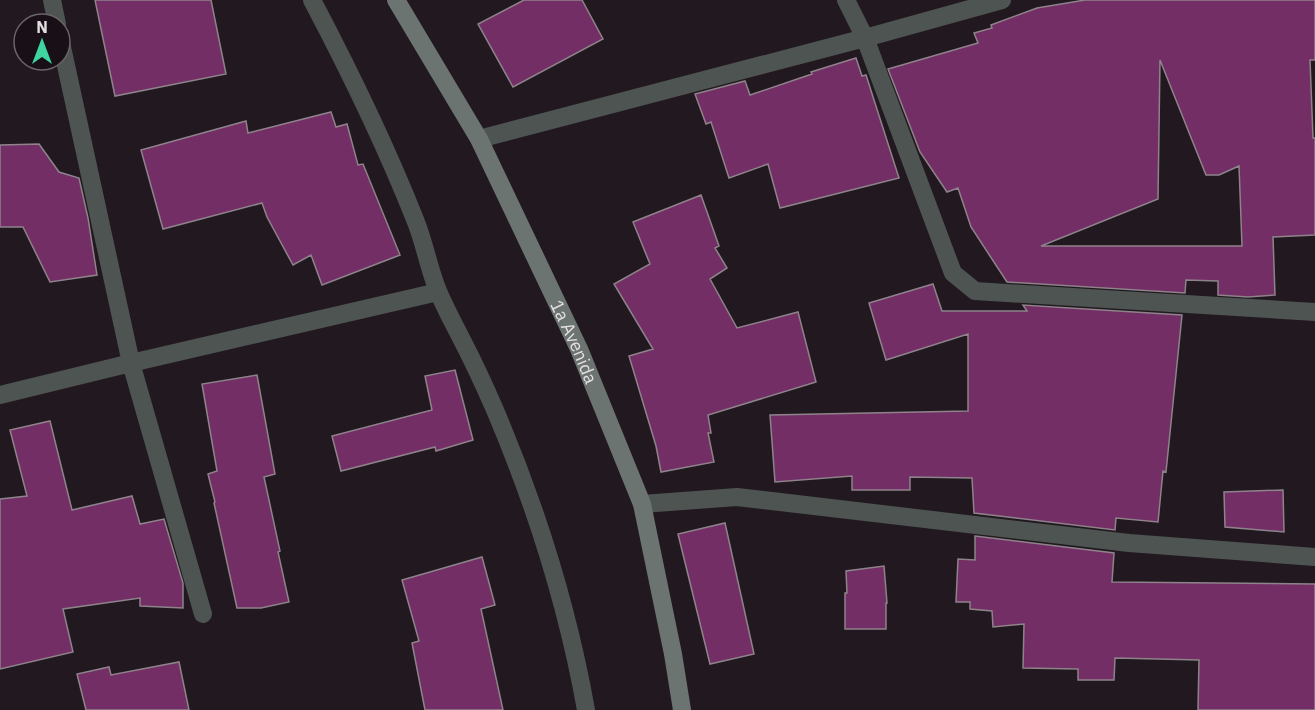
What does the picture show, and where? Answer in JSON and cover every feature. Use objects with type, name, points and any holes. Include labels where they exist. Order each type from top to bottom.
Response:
[{"type":"street","points":[[312,0],[377,129],[417,225],[438,292],[467,349],[516,462],[540,530],[562,606],[586,710]]},
{"type":"street","name":"1a Avenida","points":[[396,0],[479,139],[579,349],[642,504],[673,654],[682,710]]},
{"type":"street","points":[[846,0],[865,38],[952,273],[975,291],[1315,312]]},
{"type":"street","points":[[479,139],[1002,0]]},
{"type":"street","points":[[67,72],[131,363],[203,614]]},
{"type":"street","points":[[0,395],[438,292]]},
{"type":"street","points":[[642,504],[737,497],[1129,543],[1315,557]]},
{"type":"building","points":[[95,0],[211,0],[226,74],[115,96]]},
{"type":"building","points":[[524,0],[582,0],[603,39],[513,87],[478,24]]},
{"type":"building","points":[[1085,0],[1315,0],[1315,60],[1310,60],[1313,138],[1315,138],[1315,235],[1273,237],[1275,295],[1248,297],[1218,295],[1218,281],[1186,280],[1185,293],[1007,282],[971,227],[958,188],[947,192],[920,152],[888,69],[978,43],[974,33],[992,28],[991,25],[1037,8]],"holes":[[[1160,60],[1206,175],[1219,175],[1239,166],[1242,246],[1041,246],[1158,199]]]},
{"type":"building","points":[[856,58],[862,76],[866,75],[899,178],[780,208],[768,164],[729,178],[711,122],[706,124],[695,94],[745,81],[750,95]]},
{"type":"building","points":[[331,112],[336,127],[347,124],[358,165],[363,164],[400,255],[322,285],[311,255],[293,265],[262,203],[163,229],[141,150],[246,121],[248,133]]},
{"type":"building","points":[[39,144],[59,172],[79,178],[97,275],[50,282],[23,227],[0,227],[0,145]]},
{"type":"building","points":[[701,195],[719,246],[715,248],[727,268],[710,279],[737,328],[798,312],[816,382],[708,415],[711,433],[708,433],[714,462],[661,472],[656,446],[629,356],[653,349],[614,284],[650,264],[633,222]]},
{"type":"building","points":[[933,284],[942,311],[1027,311],[1023,305],[1182,315],[1166,472],[1163,471],[1158,522],[1116,518],[1115,530],[974,513],[972,478],[910,477],[910,490],[852,490],[852,476],[775,482],[770,415],[968,411],[968,334],[886,360],[869,303]]},
{"type":"building","points":[[455,370],[473,440],[436,451],[435,447],[341,471],[332,436],[432,410],[425,376]]},
{"type":"building","points":[[257,375],[275,474],[264,477],[289,602],[261,608],[237,608],[208,474],[217,471],[202,384]]},
{"type":"building","points":[[50,421],[72,510],[132,496],[140,524],[164,519],[183,583],[183,608],[140,606],[140,598],[63,609],[73,652],[0,669],[0,499],[27,496],[10,430]]},
{"type":"building","points":[[1283,490],[1284,532],[1225,527],[1224,492]]},
{"type":"building","points":[[725,523],[754,654],[710,664],[678,534]]},
{"type":"building","points":[[975,536],[1114,553],[1112,582],[1315,584],[1315,710],[1198,710],[1199,660],[1115,658],[1114,680],[1078,680],[1078,669],[1023,668],[1024,624],[993,627],[992,611],[970,609],[970,602],[956,602],[958,559],[975,560]]},
{"type":"building","points":[[482,557],[495,605],[481,609],[503,710],[425,710],[412,643],[419,641],[402,580]]},
{"type":"building","points":[[884,566],[887,603],[886,629],[845,629],[846,571]]},
{"type":"building","points":[[179,662],[189,710],[86,710],[77,674],[109,667],[111,675]]}]
